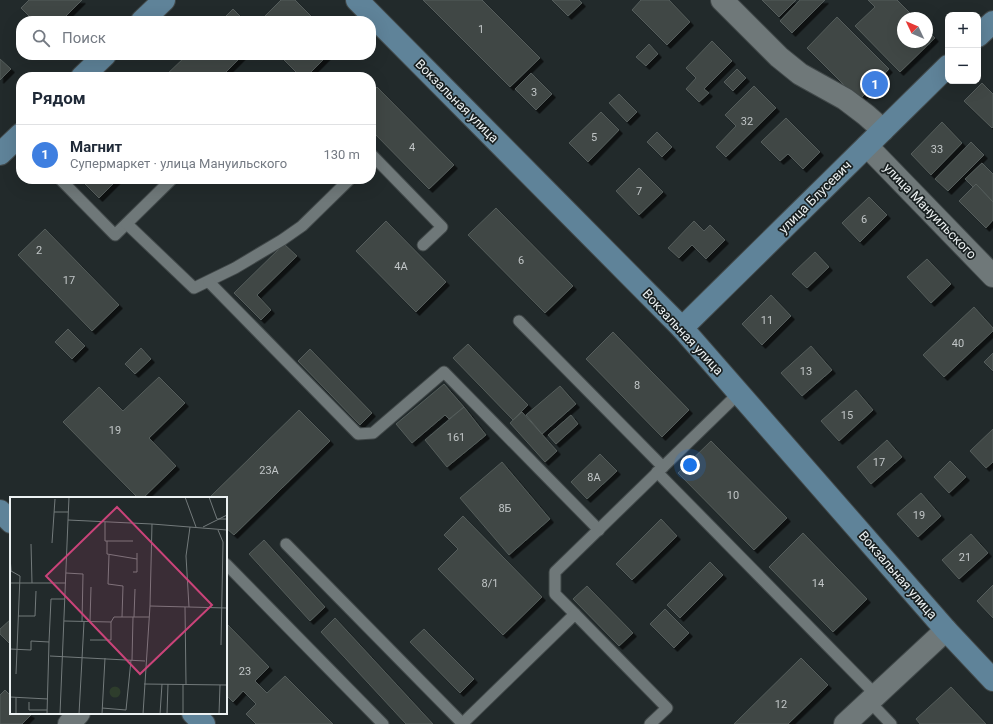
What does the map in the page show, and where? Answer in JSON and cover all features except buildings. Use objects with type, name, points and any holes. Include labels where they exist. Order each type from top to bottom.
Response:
[{"type":"main road","points":[[147,16],[164,0]]},
{"type":"main road","name":"Вокзальная улица","points":[[357,0],[373,16]]},
{"type":"main road","name":"Вокзальная улица","points":[[376,19],[682,328],[946,630],[993,680]]},
{"type":"main road","points":[[981,33],[993,22]]},
{"type":"main road","points":[[87,72],[101,60]]},
{"type":"main road","name":"улица Блусевич","points":[[682,328],[945,69]]},
{"type":"main road","points":[[0,154],[16,140]]},
{"type":"main road","points":[[0,511],[10,521]]},
{"type":"main road","points":[[195,714],[204,724]]},
{"type":"street","points":[[722,0],[779,57],[800,74],[844,99],[866,114],[883,130]]},
{"type":"street","name":"улица Мануильского","points":[[867,146],[993,276]]},
{"type":"street","points":[[845,724],[946,630]]},
{"type":"street","points":[[69,724],[78,714]]},
{"type":"lane","points":[[376,160],[442,227],[423,245]]},
{"type":"lane","points":[[65,184],[115,235],[167,184]]},
{"type":"lane","points":[[127,224],[194,288],[236,268],[282,240],[302,226],[345,184]]},
{"type":"lane","points":[[208,282],[358,434],[373,433],[444,372],[599,530]]},
{"type":"lane","points":[[519,321],[872,698],[891,724]]},
{"type":"lane","points":[[650,724],[667,708],[555,594],[555,572],[739,393]]},
{"type":"lane","points":[[286,544],[462,724],[575,614]]},
{"type":"lane","points":[[227,565],[383,724]]},
{"type":"place","name":"Магнит","points":[[875,84]]}]
